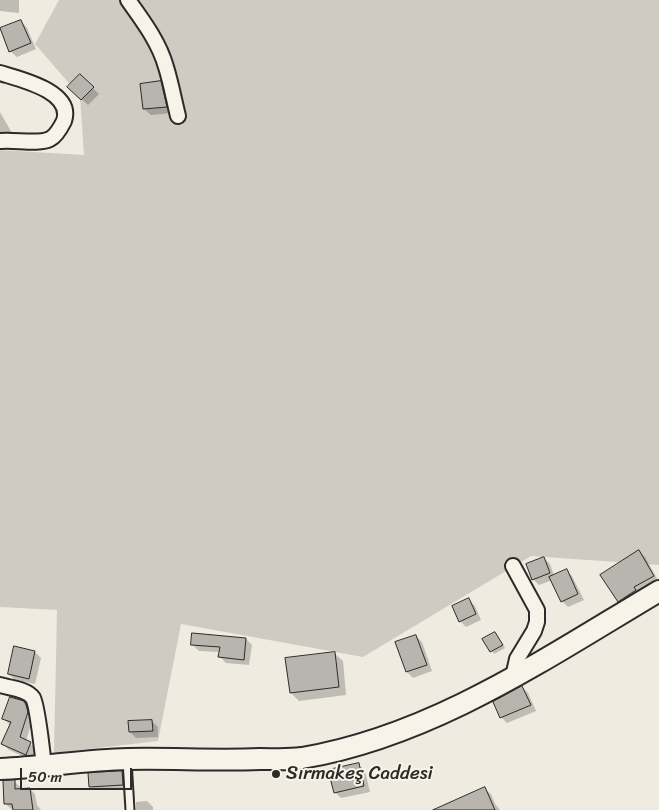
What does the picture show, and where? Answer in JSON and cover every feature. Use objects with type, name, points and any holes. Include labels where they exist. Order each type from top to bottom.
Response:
[{"type":"main road","points":[[0,769],[127,759],[233,760],[300,758],[344,749],[398,733],[438,716],[513,677],[659,591]]},
{"type":"street","points":[[128,0],[142,18],[159,49],[166,67],[178,116]]},
{"type":"street","points":[[0,73],[46,89],[60,101],[64,112],[64,119],[60,129],[50,139],[38,141],[0,141]]},
{"type":"street","points":[[513,677],[517,660],[534,631],[537,622],[537,610],[514,566]]},
{"type":"street","points":[[0,685],[25,692],[33,698],[44,765]]},
{"type":"lane","points":[[127,759],[130,810]]},
{"type":"shaded area","points":[[59,0],[659,0],[659,565],[531,556],[363,657],[181,624],[158,741],[54,753],[57,610],[0,607],[0,150],[84,155],[80,96],[35,44]]},
{"type":"building","points":[[21,20],[31,43],[9,52],[0,28]]},
{"type":"building","points":[[80,74],[94,87],[81,100],[67,87]]},
{"type":"building","points":[[161,81],[167,107],[143,109],[140,84]]},
{"type":"building","points":[[639,550],[654,576],[634,587],[636,590],[618,602],[600,575]]},
{"type":"building","points":[[544,557],[550,573],[532,580],[526,564]]},
{"type":"building","points":[[567,569],[578,594],[561,602],[549,577]]},
{"type":"building","points":[[469,598],[476,614],[459,622],[452,606]]},
{"type":"building","points":[[495,632],[503,645],[490,652],[482,639]]},
{"type":"building","points":[[192,633],[246,638],[244,660],[218,657],[220,647],[191,645]]},
{"type":"building","points":[[416,635],[427,665],[406,672],[395,642]]},
{"type":"building","points":[[14,646],[35,651],[29,679],[8,674]]},
{"type":"building","points":[[335,652],[339,687],[290,693],[285,658]]},
{"type":"building","points":[[522,686],[531,705],[500,718],[493,702]]},
{"type":"building","points":[[10,697],[24,701],[28,712],[20,737],[31,742],[26,755],[1,744],[11,722],[2,719]]},
{"type":"building","points":[[152,720],[153,731],[129,732],[128,721]]},
{"type":"building","points":[[359,763],[364,786],[334,793],[328,770]]},
{"type":"building","points":[[122,771],[123,785],[89,787],[88,773]]},
{"type":"building","points":[[15,780],[15,789],[30,788],[33,810],[13,810],[12,804],[4,804],[3,781]]},
{"type":"building","points":[[485,787],[495,810],[433,810]]},
{"type":"place","name":"Sırmakeş Caddesi","points":[[276,774]]}]
